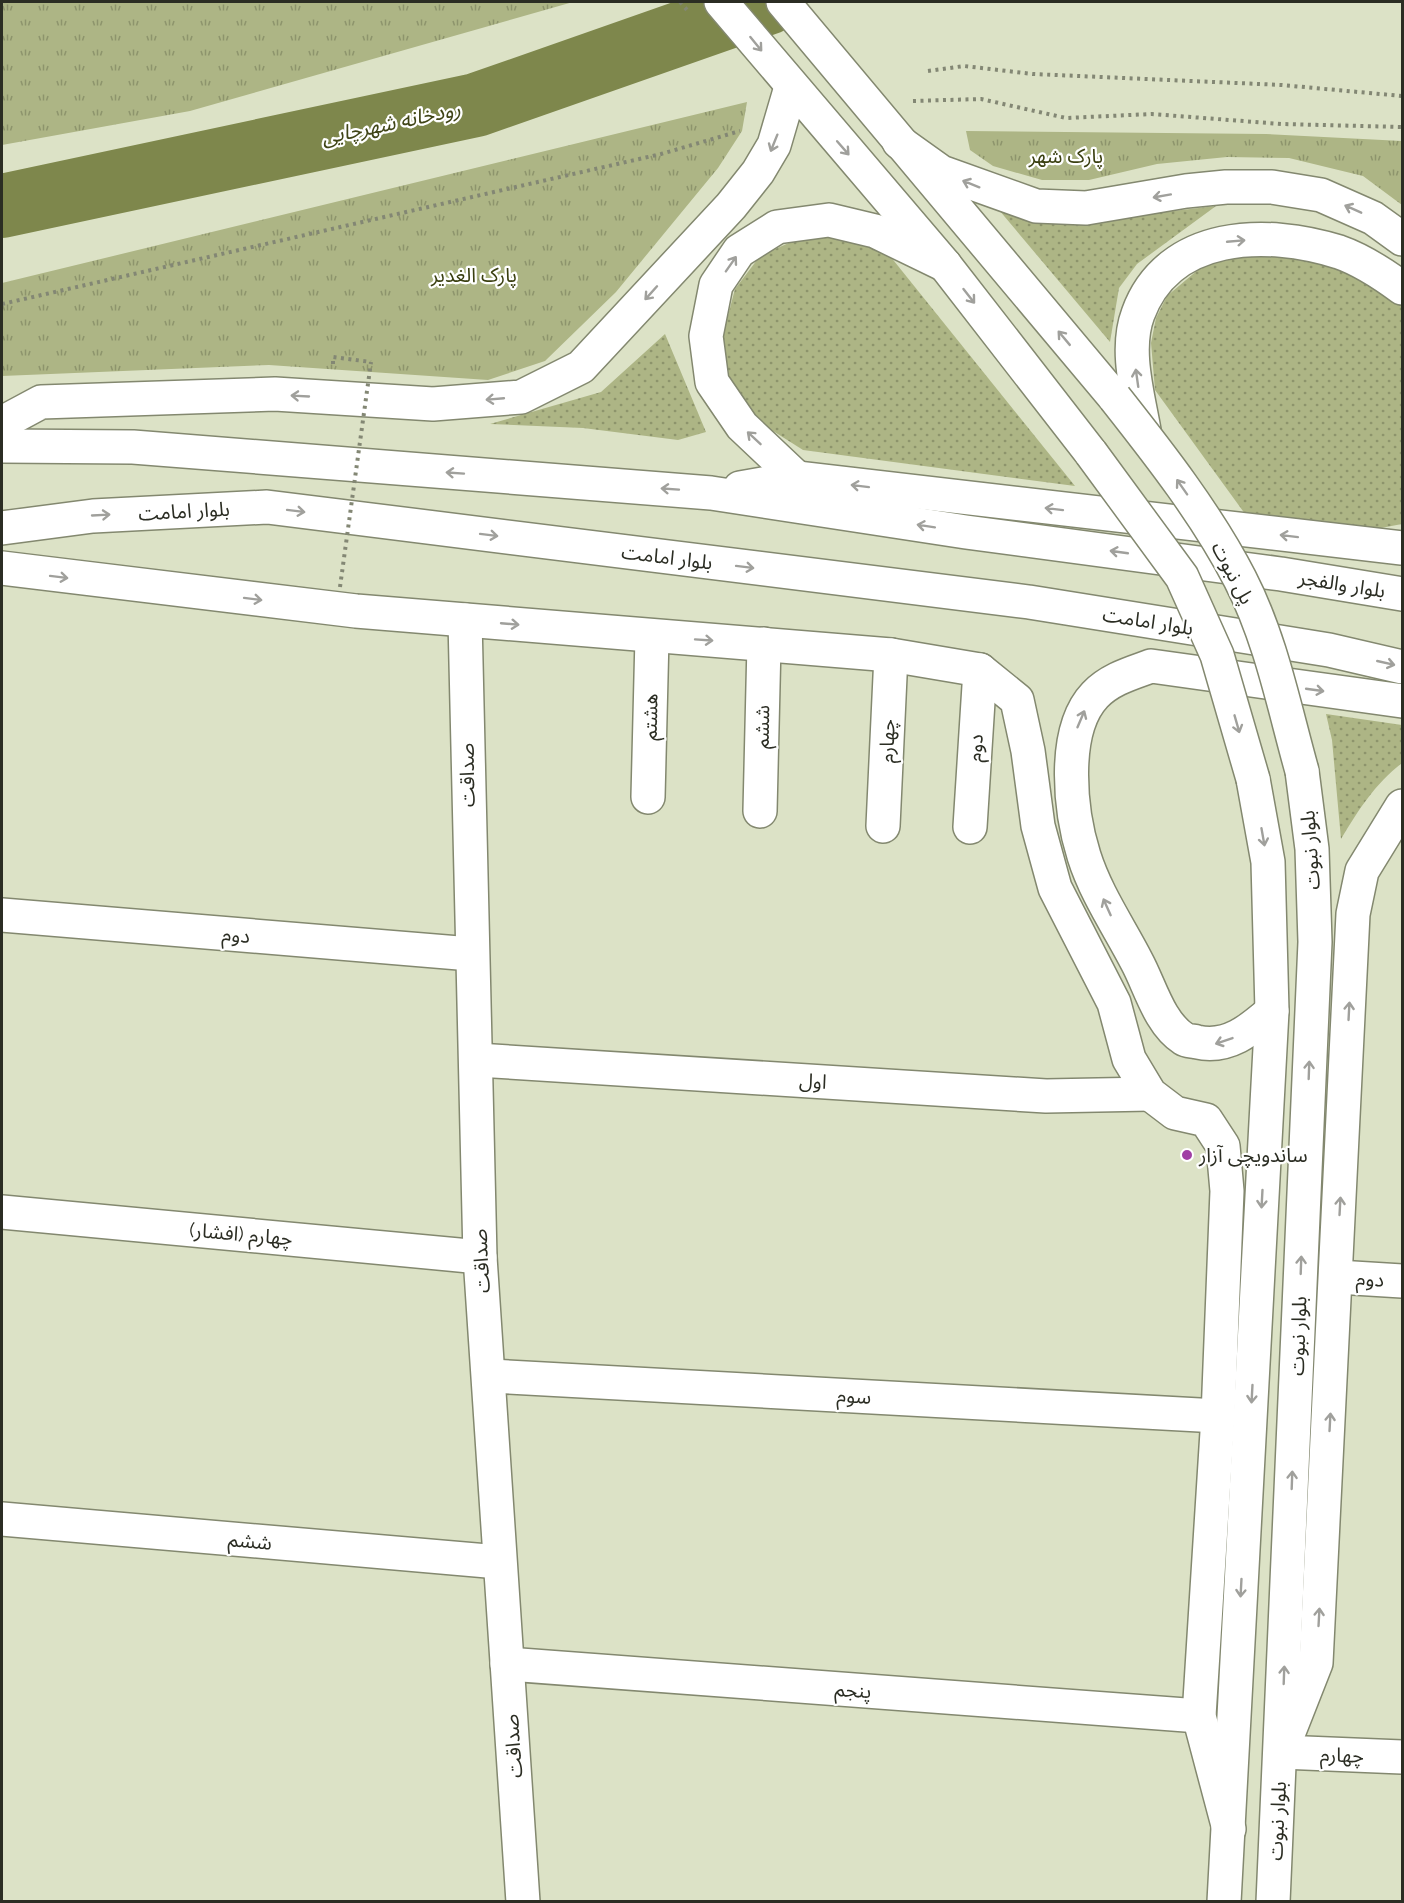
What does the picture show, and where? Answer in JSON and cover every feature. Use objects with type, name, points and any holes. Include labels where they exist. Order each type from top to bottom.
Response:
[{"type":"main road","points":[[721,2],[791,87],[945,265],[1091,453],[1182,578],[1217,655],[1253,779],[1268,861],[1272,1011],[1224,1902]]},
{"type":"main road","points":[[783,2],[842,69],[899,142],[941,172],[1036,206],[1086,208],[1186,191],[1226,187],[1272,188],[1321,195],[1373,218],[1402,239]]},
{"type":"main road","points":[[2,423],[41,402],[275,394],[433,404],[521,397],[581,367],[731,206],[759,172],[774,145],[791,87]]},
{"type":"main road","name":"پل نبوت","points":[[899,142],[1115,398],[1196,508],[1240,580],[1267,644],[1302,771]]},
{"type":"main road","points":[[797,478],[742,426],[712,382],[706,336],[716,285],[739,251],[777,227],[830,220],[875,231],[945,265]]},
{"type":"main road","points":[[1145,436],[1131,342],[1138,314],[1152,286],[1198,249],[1231,241],[1264,239],[1303,244],[1340,253],[1373,268],[1402,288]]},
{"type":"main road","points":[[2,446],[133,447],[711,493],[797,478],[1402,548]]},
{"type":"main road","name":"بلوار والفجر","points":[[711,493],[954,530],[1281,574],[1402,594]]},
{"type":"main road","name":"بلوار امامت","points":[[2,528],[93,516],[267,507],[1029,602],[1329,650],[1402,666]]},
{"type":"main road","points":[[1347,542],[1402,535]]},
{"type":"main road","points":[[2,568],[356,612],[891,655],[980,670],[1017,700],[1029,751],[1038,826],[1055,888],[1114,1003],[1130,1059],[1150,1094],[1175,1113],[1206,1120],[1223,1146],[1227,1191],[1218,1416],[1199,1716],[1229,1829]]},
{"type":"main road","name":"صداقت","points":[[465,620],[471,954],[477,1060],[480,1257],[523,1902]]},
{"type":"main road","name":"هشتم","points":[[648,796],[652,637]]},
{"type":"main road","name":"ششم","points":[[760,811],[764,644]]},
{"type":"main road","name":"چهارم","points":[[884,826],[891,655]]},
{"type":"main road","points":[[1272,1011],[1244,1034],[1212,1045],[1184,1039],[1164,1017],[1138,962],[1113,920],[1084,856],[1074,801],[1072,763],[1075,734],[1083,712],[1095,694],[1120,676],[1151,666],[1402,701]]},
{"type":"main road","name":"دوم","points":[[970,827],[980,670]]},
{"type":"main road","name":"بلوار نبوت","points":[[1273,1902],[1315,942],[1312,849],[1302,771]]},
{"type":"main road","points":[[1281,1752],[1316,1663],[1337,1277],[1353,914],[1362,871],[1402,806]]},
{"type":"main road","name":"دوم","points":[[2,915],[471,954]]},
{"type":"main road","name":"اول","points":[[477,1060],[1046,1096],[1150,1094]]},
{"type":"main road","name":"چهارم (افشار)","points":[[2,1212],[480,1257]]},
{"type":"main road","name":"دوم","points":[[1337,1277],[1402,1281]]},
{"type":"main road","name":"سوم","points":[[489,1376],[1218,1416]]},
{"type":"main road","name":"ششم","points":[[2,1519],[499,1563]]},
{"type":"main road","name":"پنجم","points":[[507,1664],[1199,1716]]},
{"type":"main road","name":"چهارم","points":[[1281,1752],[1402,1757]]},
{"type":"path","points":[[680,2],[694,19]]},
{"type":"path","points":[[928,71],[964,66],[1033,74],[1282,85],[1402,96]]},
{"type":"path","points":[[904,92],[920,109]]},
{"type":"path","points":[[912,101],[981,99],[1066,118],[1152,114],[1281,124],[1402,127]]},
{"type":"path","points":[[2,304],[661,154],[748,127]]},
{"type":"path","points":[[333,357],[371,362],[340,587]]},
{"type":"path","points":[[366,376],[377,377]]},
{"type":"green space","points":[[2,2],[573,2],[190,111],[2,145]]},
{"type":"green space","name":"پارک الغدیر","points":[[747,102],[742,131],[718,168],[616,292],[545,361],[488,380],[269,365],[2,376],[2,283]]},
{"type":"green space","name":"پارک شهر","points":[[966,131],[1266,134],[1402,141],[1402,205],[1363,176],[1289,158],[1227,157],[1157,164],[1089,180],[1042,180],[993,166],[970,150]]},
{"type":"green space","points":[[1216,206],[1137,264],[1119,288],[1110,342],[999,210],[1113,218]]},
{"type":"green space","points":[[802,237],[854,239],[886,251],[1075,486],[803,450],[762,424],[730,380],[722,338],[735,289],[760,256]]},
{"type":"green space","points":[[1244,251],[1308,261],[1347,272],[1384,291],[1402,305],[1402,524],[1365,531],[1248,518],[1155,390],[1151,343],[1156,318],[1167,296],[1212,258]]},
{"type":"green space","points":[[665,334],[706,432],[678,440],[583,428],[490,424],[601,392]]},
{"type":"green space","points":[[1326,714],[1402,725],[1402,763],[1368,798],[1341,839],[1332,740]]},
{"type":"waterway","name":"رودخانه شهرچایی","points":[[2,206],[476,105],[770,2]]},
{"type":"place","name":"ساندویچی آزار","points":[[1187,1155]]}]
